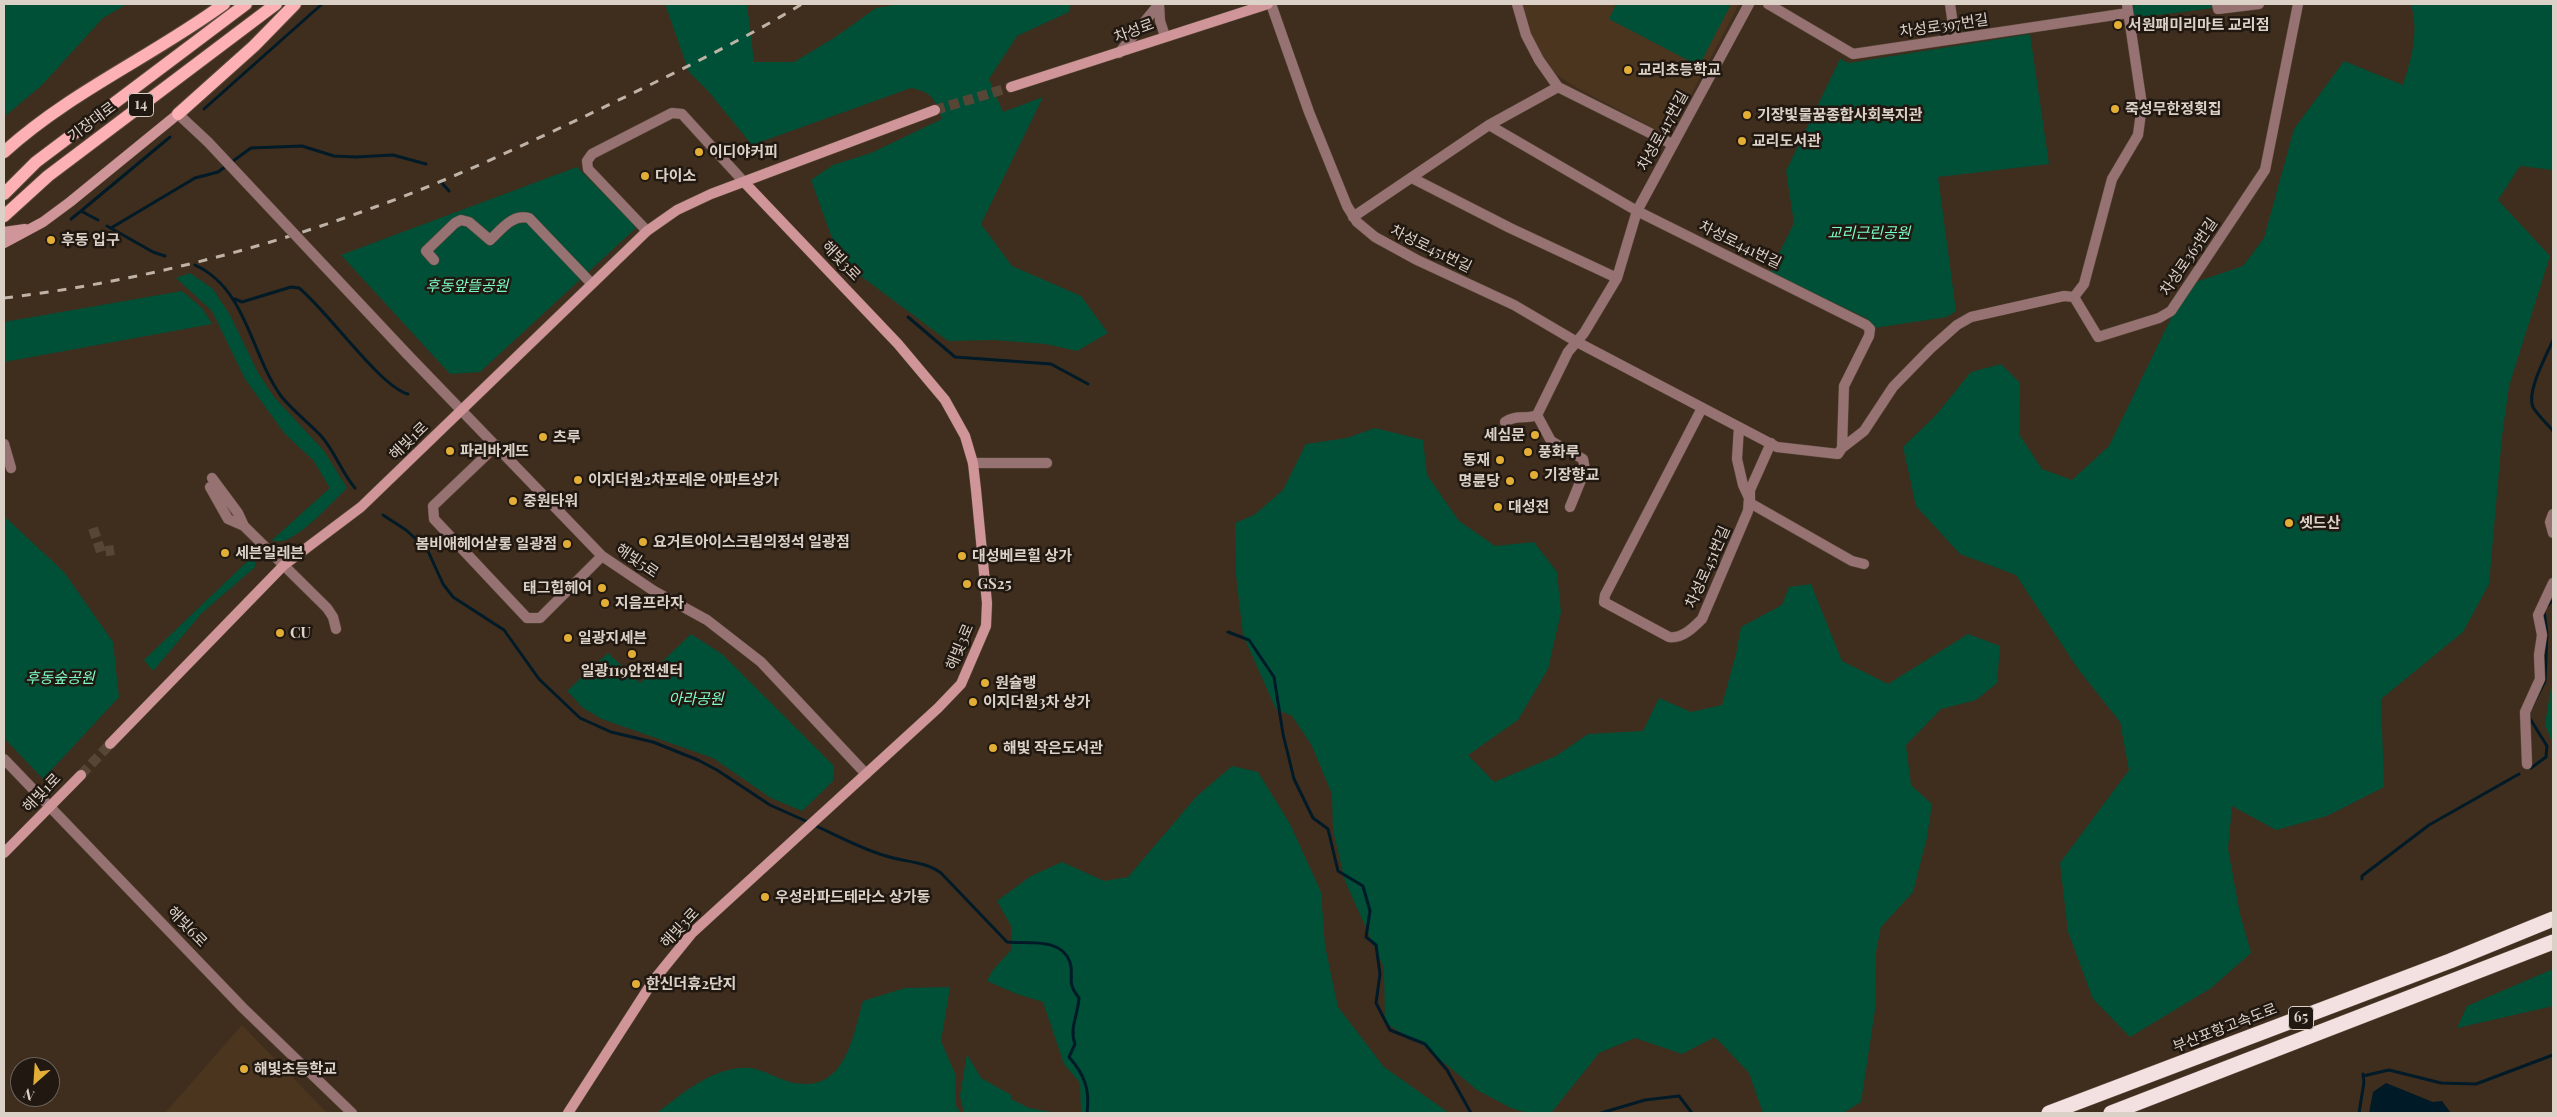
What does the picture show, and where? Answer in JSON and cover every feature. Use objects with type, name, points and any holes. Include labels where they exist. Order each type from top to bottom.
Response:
[{"type":"highway","name":"부산포항고속도로","points":[[2049,1113],[2553,920]]},
{"type":"highway","name":"65","points":[[2111,1113],[2553,942]]},
{"type":"main road","points":[[4,152],[26,131],[110,76],[187,32],[224,4]]},
{"type":"main road","name":"기장대로","points":[[4,194],[36,162],[246,4]]},
{"type":"main road","name":"기장대로","points":[[6,213],[48,176],[276,4]]},
{"type":"main road","points":[[178,114],[254,46],[295,4]]},
{"type":"street","points":[[1159,4],[1160,21],[1165,36]]},
{"type":"street","points":[[1119,53],[1159,4]]},
{"type":"street","name":"차성로","points":[[1011,87],[1268,4]]},
{"type":"street","name":"차성로451번길","points":[[1272,4],[1309,112],[1347,206],[1354,217],[1375,237],[1394,249],[1514,305],[1577,342],[1702,408],[1786,449],[1838,454],[1842,448],[1864,431],[1893,387],[1930,349],[1957,325],[1971,317],[2064,296],[2074,297]]},
{"type":"street","points":[[1517,4],[1526,35],[1539,60],[1558,87],[1672,144]]},
{"type":"street","name":"차성로417번길","points":[[1537,415],[1568,352],[1577,342],[1618,278],[1637,211],[1749,4]]},
{"type":"street","name":"차성로397번길","points":[[1768,4],[1853,54],[1955,39],[2128,8]]},
{"type":"street","points":[[1950,4],[1955,39]]},
{"type":"street","points":[[2217,4],[2218,9],[2259,4]]},
{"type":"street","name":"차성로365번길","points":[[2074,297],[2098,337],[2159,318],[2171,311],[2265,170],[2298,4]]},
{"type":"street","points":[[2074,297],[2084,284],[2112,179],[2138,135],[2141,120],[2142,105],[2128,8]]},
{"type":"street","points":[[1354,217],[1489,125],[1558,87]]},
{"type":"street","points":[[647,231],[588,169],[586,161],[592,154],[672,113],[682,114],[744,182],[935,110]]},
{"type":"street","name":"해빛5로","points":[[178,114],[208,142],[407,354],[497,445],[602,556],[654,591],[707,620],[761,662],[866,774]]},
{"type":"street","points":[[4,243],[33,228],[70,202],[178,114]]},
{"type":"street","name":"차성로441번길","points":[[1489,125],[1637,211],[1866,325],[1870,330],[1869,336],[1844,386],[1842,448]]},
{"type":"street","points":[[1412,178],[1510,228],[1618,278]]},
{"type":"street","name":"해빛1로","points":[[110,744],[284,565],[358,510],[591,282],[647,231],[677,210],[744,182]]},
{"type":"street","name":"해빛3로","points":[[568,1113],[653,981],[692,933],[802,834],[938,708],[961,684],[986,626],[986,603],[973,463],[965,436],[945,400],[869,312],[744,182]]},
{"type":"street","points":[[434,260],[426,251],[455,223],[461,220],[469,222],[490,240],[514,218],[521,216],[529,218],[591,282]]},
{"type":"street","points":[[4,232],[33,228]]},
{"type":"street","name":"차성로451번길","points":[[1702,408],[1605,595],[1604,602],[1669,637],[1675,638],[1692,630],[1702,619],[1745,522],[1749,498],[1771,443]]},
{"type":"street","points":[[1505,422],[1517,416],[1529,418],[1537,415],[1551,440],[1583,459],[1585,470],[1570,507]]},
{"type":"street","name":"차성로451번길","points":[[1739,426],[1737,459],[1743,486],[1750,503],[1852,561],[1864,564]]},
{"type":"street","points":[[4,444],[11,468]]},
{"type":"street","points":[[497,445],[433,506],[432,512],[434,519],[527,618],[540,618],[602,556]]},
{"type":"street","points":[[973,463],[1047,463]]},
{"type":"street","points":[[210,480],[238,513],[244,526],[327,608],[333,617],[336,629]]},
{"type":"street","points":[[2553,514],[2550,522],[2553,533]]},
{"type":"street","points":[[2528,764],[2525,712],[2540,679],[2539,654],[2542,635],[2538,615],[2553,583]]},
{"type":"street","name":"해빛6로","points":[[4,759],[243,1008],[352,1113]]},
{"type":"street","name":"해빛1로","points":[[4,853],[81,775]]},
{"type":"shaded area","name":"교리초등학교","points":[[1521,4],[1739,4],[1673,129],[1661,132],[1579,89],[1557,75],[1543,60],[1532,37]]},
{"type":"shaded area","name":"해빛초등학교","points":[[242,1025],[327,1113],[165,1113]]},
{"type":"green space","points":[[4,4],[127,4],[103,18],[42,85],[4,117]]},
{"type":"green space","points":[[665,4],[747,4],[754,62],[794,62],[834,38],[876,8],[901,4],[1071,4],[1069,12],[1017,36],[989,79],[1003,112],[1043,97],[981,224],[1012,266],[1081,296],[1108,333],[1077,351],[1046,344],[994,340],[948,341],[858,274],[837,252],[811,180],[833,165],[871,153],[942,119],[935,101],[928,94],[911,88],[752,145],[708,91],[689,72]]},
{"type":"green space","points":[[1616,4],[1731,4],[1699,66],[1609,19]]},
{"type":"green space","points":[[2133,4],[2213,4],[2214,8],[2135,18]]},
{"type":"green space","points":[[2411,4],[2553,4],[2553,170],[2520,166],[2498,200],[2550,256],[2509,386],[2502,437],[2489,584],[2463,632],[2381,699],[2384,787],[2327,816],[2276,830],[2232,806],[2228,849],[2240,914],[2251,953],[2211,988],[2130,1037],[2093,999],[2068,932],[2060,863],[2129,770],[2120,722],[2078,669],[2016,575],[1960,554],[1916,506],[1903,447],[1936,415],[1971,372],[2001,364],[2020,383],[2019,434],[2042,469],[2072,480],[2109,446],[2187,285],[2243,266],[2264,238],[2294,129],[2344,61],[2403,85],[2412,55],[2414,35]]},
{"type":"green space","name":"교리근린공원","points":[[2030,34],[2049,164],[1938,177],[1956,311],[1947,317],[1874,328],[1868,319],[1770,272],[1794,223],[1786,171],[1840,59],[1849,63]]},
{"type":"green space","name":"후동앞뜰공원","points":[[577,167],[637,227],[480,372],[450,374],[341,255]]},
{"type":"green space","points":[[190,273],[213,289],[230,315],[258,373],[274,397],[324,451],[347,488],[311,523],[289,538],[280,541],[272,540],[330,488],[313,460],[285,434],[245,379],[212,311],[176,278]]},
{"type":"green space","points":[[182,291],[202,308],[212,324],[4,362],[4,322]]},
{"type":"green space","points":[[1375,428],[1423,440],[1427,475],[1459,521],[1495,546],[1534,542],[1557,572],[1561,612],[1548,669],[1518,720],[1468,755],[1494,782],[1556,756],[1588,734],[1643,731],[1659,698],[1691,712],[1722,705],[1736,654],[1741,627],[1782,605],[1789,587],[1811,584],[1842,661],[1888,684],[1968,634],[2000,646],[1997,683],[1976,700],[1941,709],[1906,745],[1911,785],[1932,804],[1927,837],[1913,892],[1881,927],[1876,952],[1875,1010],[1861,1102],[1843,1113],[1763,1113],[1749,1073],[1715,1037],[1682,1054],[1635,1038],[1599,1053],[1551,1113],[1528,1113],[1511,1108],[1477,1090],[1424,1046],[1385,1023],[1384,968],[1345,881],[1333,830],[1332,794],[1311,744],[1292,716],[1276,709],[1243,635],[1236,575],[1235,523],[1254,515],[1283,490],[1306,444],[1347,438]]},
{"type":"green space","name":"후동숲공원","points":[[4,516],[64,572],[113,642],[119,697],[43,779],[4,738]]},
{"type":"green space","points":[[255,554],[255,567],[202,613],[153,671],[144,660]]},
{"type":"green space","name":"아라공원","points":[[691,634],[722,654],[834,766],[833,781],[802,811],[771,798],[713,758],[602,719],[583,708],[567,691],[608,653],[640,683]]},
{"type":"green space","points":[[2553,676],[2553,745],[2545,724]]},
{"type":"green space","points":[[1232,766],[1258,772],[1290,824],[1321,892],[1325,946],[1338,1007],[1384,1067],[1449,1113],[1081,1113],[1080,1083],[1064,1064],[1043,1002],[1017,994],[987,981],[993,970],[1012,949],[1011,926],[997,901],[1031,876],[1062,862],[1104,881],[1128,877],[1196,797]]},
{"type":"green space","points":[[2553,969],[2553,1006],[2457,1028],[2467,1006]]},
{"type":"green space","points":[[950,987],[941,1041],[955,1074],[956,1106],[961,1113],[657,1113],[700,1082],[725,1071],[738,1068],[755,1069],[790,1082],[808,1084],[823,1080],[834,1073],[843,1061],[855,1032],[863,1001],[905,988]]},
{"type":"green space","points":[[967,1054],[981,1078],[1011,1095],[1011,1099],[1029,1108],[1057,1113],[964,1113],[960,1096]]},
{"type":"water","points":[[2386,1083],[2433,1102],[2442,1101],[2451,1113],[2369,1113],[2373,1092]]},
{"type":"waterway","points":[[204,109],[322,4]]},
{"type":"waterway","points":[[81,211],[170,137]]},
{"type":"waterway","points":[[111,228],[195,178],[218,172],[251,148],[302,146],[334,156],[393,155],[426,164]]},
{"type":"waterway","points":[[442,183],[449,191]]},
{"type":"waterway","points":[[71,219],[81,211],[98,220]]},
{"type":"waterway","points":[[107,226],[153,252],[165,256]]},
{"type":"waterway","points":[[195,265],[212,276],[226,290],[246,323],[262,361],[281,396],[322,437],[355,488]]},
{"type":"waterway","points":[[235,299],[242,302],[291,287],[299,288],[368,363],[396,388],[408,394]]},
{"type":"waterway","points":[[908,317],[955,357],[1051,364],[1088,384]]},
{"type":"waterway","points":[[2553,340],[2538,373],[2532,392],[2533,407],[2553,431]]},
{"type":"waterway","points":[[383,515],[406,530],[427,549],[443,584],[453,597],[504,630],[539,679],[580,718],[611,732],[653,742],[698,760],[717,770],[770,805],[808,822]]},
{"type":"waterway","points":[[2547,606],[2553,600]]},
{"type":"waterway","points":[[2532,706],[2545,681],[2547,633],[2544,611]]},
{"type":"waterway","points":[[1228,632],[1249,640],[1274,677],[1283,734],[1294,779],[1313,818],[1328,829],[1338,871],[1363,886],[1370,911],[1366,937],[1376,945],[1380,974],[1376,1003],[1390,1030],[1425,1044],[1447,1070],[1471,1113]]},
{"type":"waterway","points":[[2529,717],[2547,746],[2546,757],[2531,768]]},
{"type":"waterway","points":[[2362,879],[2362,876],[2429,825],[2519,774]]},
{"type":"waterway","points":[[814,825],[877,853],[935,869],[1007,942],[1043,943],[1051,945],[1066,954],[1071,967],[1072,987],[1079,998],[1073,1027],[1075,1044],[1069,1057],[1079,1070],[1085,1083],[1088,1097],[1087,1113]]},
{"type":"waterway","points":[[2363,1076],[2389,1070],[2441,1083],[2476,1084],[2553,1055]]},
{"type":"waterway","points":[[2359,1113],[2364,1082],[2363,1074]]},
{"type":"waterway","points":[[1601,1113],[1645,1100],[1679,1096],[1692,1113]]},
{"type":"tunnel","points":[[935,110],[1011,87]]},
{"type":"tunnel","points":[[93,528],[101,552],[114,550]]},
{"type":"tunnel","points":[[81,775],[110,744]]},
{"type":"railway","points":[[4,298],[98,284],[192,263],[285,238],[403,197],[514,149],[675,73],[802,4]]},
{"type":"place","name":"서원패미리마트 교리점","points":[[2118,25]]},
{"type":"place","name":"교리초등학교","points":[[1628,70]]},
{"type":"place","name":"죽성무한정횟집","points":[[2115,109]]},
{"type":"place","name":"기장빛물꿈종합사회복지관","points":[[1747,115]]},
{"type":"place","name":"교리도서관","points":[[1742,141]]},
{"type":"place","name":"이디야커피","points":[[699,152]]},
{"type":"place","name":"다이소","points":[[645,176]]},
{"type":"place","name":"후동 입구","points":[[51,240]]},
{"type":"place","name":"세심문","points":[[1535,435]]},
{"type":"place","name":"츠루","points":[[543,437]]},
{"type":"place","name":"파리바게뜨","points":[[450,451]]},
{"type":"place","name":"풍화루","points":[[1528,452]]},
{"type":"place","name":"동재","points":[[1500,460]]},
{"type":"place","name":"기장향교","points":[[1534,475]]},
{"type":"place","name":"이지더원2차포레온 아파트상가","points":[[578,480]]},
{"type":"place","name":"명륜당","points":[[1510,481]]},
{"type":"place","name":"중원타워","points":[[513,501]]},
{"type":"place","name":"대성전","points":[[1498,507]]},
{"type":"place","name":"셋드산","points":[[2289,523]]},
{"type":"place","name":"요거트아이스크림의정석 일광점","points":[[643,542]]},
{"type":"place","name":"봄비애헤어살롱 일광점","points":[[567,544]]},
{"type":"place","name":"세븐일레븐","points":[[225,553]]},
{"type":"place","name":"대성베르힐 상가","points":[[962,556]]},
{"type":"place","name":"GS25","points":[[967,584]]},
{"type":"place","name":"태그힙헤어","points":[[602,588]]},
{"type":"place","name":"지음프라자","points":[[605,603]]},
{"type":"place","name":"CU","points":[[280,633]]},
{"type":"place","name":"일광지세븐","points":[[568,638]]},
{"type":"place","name":"일광119안전센터","points":[[632,654]]},
{"type":"place","name":"원슐랭","points":[[985,683]]},
{"type":"place","name":"이지더원3차 상가","points":[[973,702]]},
{"type":"place","name":"해빛 작은도서관","points":[[993,748]]},
{"type":"place","name":"우성라파드테라스 상가동","points":[[765,897]]},
{"type":"place","name":"한신더휴2단지","points":[[636,984]]},
{"type":"place","name":"해빛초등학교","points":[[244,1069]]}]
